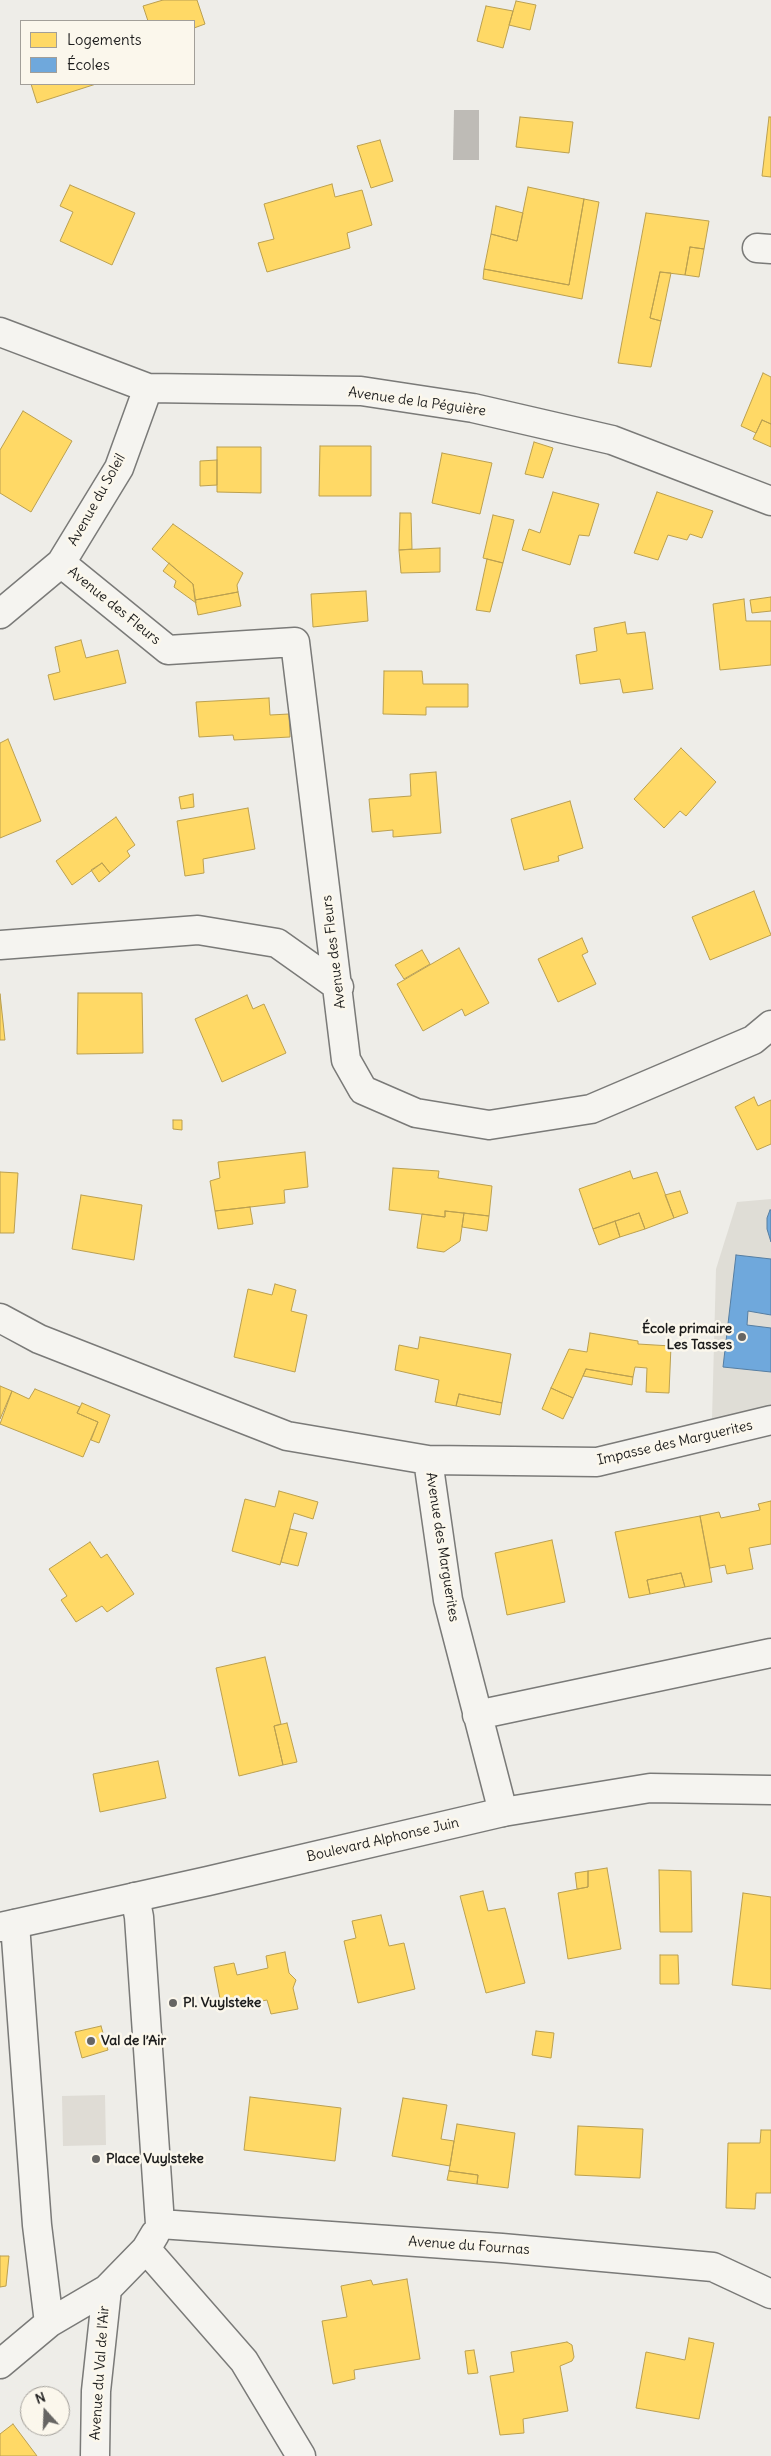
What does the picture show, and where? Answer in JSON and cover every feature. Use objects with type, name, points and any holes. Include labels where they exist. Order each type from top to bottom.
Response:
[{"type":"street","name":"Avenue de la Péguière","points":[[0,332],[148,388],[361,391],[474,408],[612,440],[771,501]]},
{"type":"street","name":"Avenue du Soleil","points":[[0,614],[61,563],[119,468],[148,388]]},
{"type":"street","name":"Avenue des Fleurs","points":[[61,563],[168,650],[295,642],[339,987],[346,1060],[363,1090],[416,1113],[489,1125],[591,1109],[753,1040],[771,1025]]},
{"type":"street","points":[[0,945],[198,930],[278,943],[339,987]]},
{"type":"street","name":"Avenue des Marguerites","points":[[0,1318],[39,1339],[287,1436],[428,1460],[448,1600],[476,1715],[504,1812]]},
{"type":"street","name":"Impasse des Marguerites","points":[[428,1460],[597,1462],[771,1420]]},
{"type":"street","points":[[476,1715],[771,1653]]},
{"type":"street","name":"Boulevard Alphonse Juin","points":[[8,1925],[135,1898],[504,1812],[650,1788],[771,1790]]},
{"type":"street","points":[[0,2364],[49,2323],[107,2289],[146,2249],[160,2224],[139,1917],[135,1898]]},
{"type":"street","points":[[8,1925],[37,2225],[49,2323]]},
{"type":"street","name":"Avenue du Fournas","points":[[160,2224],[502,2248],[713,2267],[771,2294]]},
{"type":"street","points":[[146,2249],[244,2361],[301,2456]]},
{"type":"street","name":"Avenue du Val de l'Air","points":[[95,2456],[96,2391],[107,2289]]},
{"type":"shaded area","points":[[454,110],[479,110],[479,160],[453,160]]},
{"type":"shaded area","name":"École primaire Les Tasses","points":[[771,1199],[771,1406],[712,1419],[716,1269],[737,1202]]},
{"type":"shaded area","points":[[105,2095],[106,2145],[63,2146],[62,2096]]},
{"type":"building: Logements","points":[[163,0],[197,0],[205,24],[195,28],[195,20],[148,20],[143,6]]},
{"type":"building: Logements","points":[[516,1],[536,5],[530,30],[509,25]]},
{"type":"building: Logements","points":[[486,6],[513,11],[503,48],[477,41]]},
{"type":"building: Logements","points":[[31,85],[93,85],[37,103]]},
{"type":"building: Logements","points":[[520,117],[573,122],[569,153],[516,147]]},
{"type":"building: Logements","points":[[769,117],[771,117],[771,177],[762,176]]},
{"type":"building: Logements","points":[[380,140],[393,181],[371,188],[357,146]]},
{"type":"building: Logements","points":[[332,184],[335,197],[362,190],[372,225],[347,233],[350,248],[267,272],[258,243],[274,239],[264,204]]},
{"type":"building: Logements","points":[[70,185],[135,213],[112,265],[60,241],[73,212],[60,206]]},
{"type":"building: Logements","points":[[528,187],[584,199],[569,285],[484,269],[491,234],[517,241]]},
{"type":"building: Logements","points":[[584,199],[599,202],[582,299],[483,279],[484,269],[569,285]]},
{"type":"building: Logements","points":[[496,206],[523,213],[517,241],[491,234]]},
{"type":"building: Logements","points":[[646,213],[709,221],[704,249],[690,247],[685,275],[660,272],[650,318],[661,321],[651,367],[618,363]]},
{"type":"building: Logements","points":[[690,247],[704,249],[699,277],[685,275]]},
{"type":"building: Logements","points":[[660,272],[671,273],[661,321],[650,318]]},
{"type":"building: Logements","points":[[763,373],[771,377],[771,424],[762,420],[756,433],[741,426]]},
{"type":"building: Logements","points":[[23,411],[72,441],[31,512],[0,493],[0,450]]},
{"type":"building: Logements","points":[[762,420],[771,424],[771,447],[753,439]]},
{"type":"building: Logements","points":[[534,442],[553,448],[543,478],[525,474]]},
{"type":"building: Logements","points":[[320,446],[371,446],[371,496],[319,496]]},
{"type":"building: Logements","points":[[217,447],[261,447],[261,493],[217,492]]},
{"type":"building: Logements","points":[[442,453],[492,463],[480,514],[432,503]]},
{"type":"building: Logements","points":[[217,460],[217,485],[200,486],[200,461]]},
{"type":"building: Logements","points":[[553,492],[599,504],[589,536],[579,535],[570,565],[522,550],[529,529],[540,533]]},
{"type":"building: Logements","points":[[657,492],[713,511],[702,538],[690,534],[687,540],[668,535],[658,560],[634,553]]},
{"type":"building: Logements","points":[[400,513],[411,513],[412,549],[399,550]]},
{"type":"building: Logements","points":[[493,515],[514,520],[503,563],[483,558]]},
{"type":"building: Logements","points":[[173,524],[243,573],[237,585],[238,592],[195,600],[193,584],[152,549]]},
{"type":"building: Logements","points":[[440,548],[440,572],[401,573],[399,550]]},
{"type":"building: Logements","points":[[487,559],[503,563],[490,612],[476,610]]},
{"type":"building: Logements","points":[[169,563],[193,584],[196,603],[174,587],[176,581],[163,571]]},
{"type":"building: Logements","points":[[366,591],[368,621],[313,627],[311,594]]},
{"type":"building: Logements","points":[[238,592],[241,606],[198,615],[195,600]]},
{"type":"building: Logements","points":[[771,597],[771,611],[752,613],[750,600]]},
{"type":"building: Logements","points":[[744,599],[746,621],[771,621],[771,665],[720,670],[713,604]]},
{"type":"building: Logements","points":[[625,622],[627,634],[645,632],[653,689],[623,693],[620,679],[580,684],[576,655],[597,651],[594,628]]},
{"type":"building: Logements","points":[[81,640],[86,658],[118,650],[126,683],[54,700],[48,675],[60,672],[55,647]]},
{"type":"building: Logements","points":[[384,671],[422,671],[423,684],[468,684],[468,707],[426,707],[426,715],[383,714]]},
{"type":"building: Logements","points":[[269,698],[270,715],[289,714],[290,737],[234,740],[233,735],[199,737],[196,702]]},
{"type":"building: Logements","points":[[8,739],[41,821],[0,838],[0,743]]},
{"type":"building: Logements","points":[[681,748],[716,782],[686,816],[680,811],[664,828],[634,799]]},
{"type":"building: Logements","points":[[436,772],[441,833],[393,837],[393,830],[372,832],[369,799],[411,796],[410,774]]},
{"type":"building: Logements","points":[[193,794],[194,807],[181,809],[179,797]]},
{"type":"building: Logements","points":[[570,801],[583,848],[558,856],[559,861],[524,870],[511,819]]},
{"type":"building: Logements","points":[[248,808],[255,849],[203,859],[204,873],[185,876],[177,821]]},
{"type":"building: Logements","points":[[116,817],[135,845],[127,851],[130,856],[110,873],[102,863],[72,885],[56,861]]},
{"type":"building: Logements","points":[[102,863],[110,873],[99,882],[91,870]]},
{"type":"building: Logements","points":[[754,891],[771,935],[710,960],[692,917]]},
{"type":"building: Logements","points":[[582,938],[588,952],[582,955],[596,984],[558,1002],[538,959]]},
{"type":"building: Logements","points":[[459,948],[489,1003],[465,1016],[462,1009],[423,1031],[397,984]]},
{"type":"building: Logements","points":[[422,950],[430,964],[404,979],[395,965]]},
{"type":"building: Logements","points":[[78,993],[142,993],[143,1053],[77,1054]]},
{"type":"building: Logements","points":[[0,994],[5,1040],[0,1040]]},
{"type":"building: Logements","points":[[247,995],[253,1009],[264,1004],[286,1053],[222,1082],[195,1019]]},
{"type":"building: Logements","points":[[754,1097],[758,1106],[771,1100],[771,1144],[757,1150],[735,1107]]},
{"type":"building: Logements","points":[[173,1120],[182,1120],[182,1130],[173,1129]]},
{"type":"building: Logements","points":[[305,1152],[308,1187],[284,1190],[285,1203],[215,1211],[210,1181],[220,1178],[218,1162]]},
{"type":"building: Logements","points":[[393,1168],[439,1171],[438,1178],[492,1186],[489,1216],[445,1211],[445,1217],[389,1210]]},
{"type":"building: Logements","points":[[630,1171],[633,1179],[657,1172],[674,1218],[645,1229],[639,1213],[593,1229],[579,1189]]},
{"type":"building: Logements","points":[[0,1172],[18,1173],[14,1233],[0,1233]]},
{"type":"building: Logements","points":[[680,1191],[688,1213],[674,1218],[665,1195]]},
{"type":"building: Logements","points":[[81,1195],[142,1205],[134,1260],[72,1249]]},
{"type":"building: Logements","points":[[250,1207],[253,1224],[218,1229],[215,1211]]},
{"type":"building: Logements","points":[[445,1211],[464,1213],[460,1241],[444,1252],[417,1248],[422,1214],[445,1217]]},
{"type":"building: Logements","points":[[464,1213],[489,1216],[487,1231],[462,1227]]},
{"type":"building: Logements","points":[[639,1213],[645,1229],[620,1237],[615,1221]]},
{"type":"building: Logements","points":[[615,1221],[620,1237],[599,1245],[593,1229]]},
{"type":"building: Logements","points":[[275,1284],[296,1290],[291,1311],[307,1315],[295,1372],[234,1357],[248,1289],[272,1295]]},
{"type":"building: Logements","points":[[590,1333],[638,1341],[638,1344],[671,1346],[669,1393],[646,1392],[647,1368],[635,1367],[633,1377],[586,1369],[573,1398],[551,1388],[569,1349],[587,1352]]},
{"type":"building: Logements","points":[[420,1337],[511,1354],[502,1403],[459,1394],[456,1406],[435,1402],[439,1380],[395,1370],[399,1345],[418,1349]]},
{"type":"building: Logements","points":[[586,1369],[633,1377],[632,1385],[583,1376]]},
{"type":"building: Logements","points":[[0,1386],[12,1391],[0,1419]]},
{"type":"building: Logements","points":[[551,1388],[573,1398],[563,1419],[542,1409]]},
{"type":"building: Logements","points":[[35,1389],[80,1407],[77,1413],[98,1422],[83,1457],[0,1424],[12,1391],[29,1399]]},
{"type":"building: Logements","points":[[459,1394],[502,1403],[500,1415],[456,1406]]},
{"type":"building: Logements","points":[[82,1403],[110,1415],[99,1443],[91,1440],[98,1422],[77,1413]]},
{"type":"building: Logements","points":[[279,1491],[318,1502],[313,1519],[294,1513],[280,1565],[232,1551],[245,1499],[275,1507]]},
{"type":"building: Logements","points":[[771,1501],[771,1544],[749,1548],[753,1569],[727,1574],[725,1565],[710,1568],[700,1516],[719,1512],[721,1518],[760,1510],[758,1504]]},
{"type":"building: Logements","points":[[700,1516],[712,1582],[685,1587],[681,1573],[647,1580],[650,1594],[629,1598],[615,1532]]},
{"type":"building: Logements","points":[[290,1529],[307,1533],[298,1566],[281,1562]]},
{"type":"building: Logements","points":[[552,1540],[565,1602],[507,1615],[495,1553]]},
{"type":"building: Logements","points":[[90,1542],[101,1558],[107,1554],[134,1594],[107,1612],[102,1606],[76,1622],[61,1600],[67,1596],[49,1569]]},
{"type":"building: Logements","points":[[681,1573],[685,1587],[650,1594],[647,1580]]},
{"type":"building: Logements","points":[[265,1657],[281,1724],[274,1726],[283,1765],[239,1776],[216,1668]]},
{"type":"building: Logements","points":[[287,1723],[297,1762],[283,1765],[274,1726]]},
{"type":"building: Logements","points":[[158,1761],[166,1798],[100,1812],[93,1774]]},
{"type":"building: Logements","points":[[607,1868],[621,1949],[568,1959],[558,1893],[588,1887],[588,1871]]},
{"type":"building: Logements","points":[[659,1870],[691,1871],[692,1932],[660,1932]]},
{"type":"building: Logements","points":[[588,1871],[588,1887],[577,1889],[575,1873]]},
{"type":"building: Logements","points":[[483,1891],[488,1911],[505,1908],[525,1983],[486,1993],[460,1896]]},
{"type":"building: Logements","points":[[743,1893],[771,1897],[771,1989],[732,1985]]},
{"type":"building: Logements","points":[[381,1915],[389,1946],[404,1943],[415,1989],[358,2003],[344,1941],[356,1938],[352,1921]]},
{"type":"building: Logements","points":[[285,1952],[289,1973],[296,1980],[293,1988],[298,2009],[271,2014],[267,2000],[222,2009],[214,1967],[234,1963],[237,1975],[268,1968],[266,1956]]},
{"type":"building: Logements","points":[[660,1955],[678,1955],[679,1984],[660,1984]]},
{"type":"building: Logements","name":"Val de l’Air","points":[[101,2026],[108,2050],[82,2058],[75,2032]]},
{"type":"building: Logements","points":[[536,2031],[554,2033],[551,2058],[532,2055]]},
{"type":"building: Logements","points":[[250,2097],[341,2108],[335,2161],[244,2150]]},
{"type":"building: Logements","points":[[403,2098],[447,2105],[441,2139],[454,2141],[450,2166],[392,2156]]},
{"type":"building: Logements","points":[[457,2124],[515,2133],[508,2188],[477,2184],[478,2175],[449,2171]]},
{"type":"building: Logements","points":[[578,2126],[643,2129],[640,2178],[575,2175]]},
{"type":"building: Logements","points":[[761,2130],[771,2130],[771,2193],[756,2193],[755,2209],[726,2208],[728,2143],[760,2143]]},
{"type":"building: Logements","points":[[449,2171],[478,2175],[477,2184],[447,2180]]},
{"type":"building: Logements","points":[[0,2256],[9,2256],[6,2286],[0,2287]]},
{"type":"building: Logements","points":[[407,2279],[420,2359],[354,2370],[355,2379],[333,2384],[322,2321],[347,2317],[341,2286],[371,2280],[373,2285]]},
{"type":"building: Logements","points":[[689,2338],[714,2343],[699,2419],[636,2408],[646,2352],[685,2360]]},
{"type":"building: Logements","points":[[567,2342],[572,2345],[574,2357],[572,2361],[560,2366],[568,2411],[523,2419],[524,2433],[500,2435],[490,2376],[514,2372],[511,2352]]},
{"type":"building: Logements","points":[[474,2350],[478,2373],[468,2374],[465,2351]]},
{"type":"building: Logements","points":[[13,2424],[20,2436],[22,2436],[37,2456],[0,2456],[0,2434]]},
{"type":"building: Écoles","points":[[770,1210],[771,1242],[767,1229],[767,1218]]},
{"type":"building: Écoles","points":[[736,1255],[771,1259],[771,1315],[748,1311],[747,1325],[771,1328],[771,1372],[723,1367]]},
{"type":"place","name":"École primaire Les Tasses","points":[[742,1337]]},
{"type":"place","name":"Pl. Vuylsteke","points":[[173,2003]]},
{"type":"place","name":"Val de l’Air","points":[[91,2041]]},
{"type":"place","name":"Place Vuylsteke","points":[[96,2159]]}]
